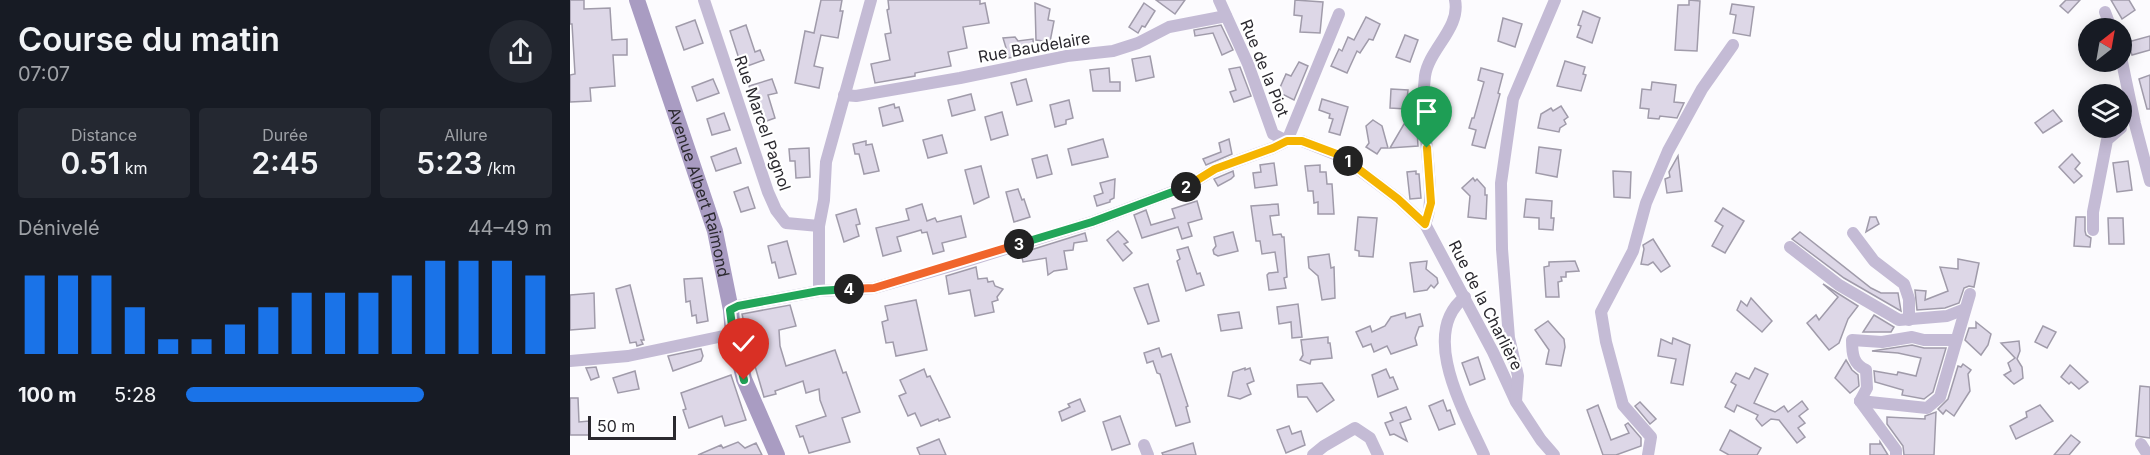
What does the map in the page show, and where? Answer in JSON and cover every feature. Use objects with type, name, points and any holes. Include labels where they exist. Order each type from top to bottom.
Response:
[{"type":"street","name":"Avenue Albert Raimond","points":[[637,0],[715,231],[733,334],[744,380],[777,455]]},
{"type":"street","name":"Rue Marcel Pagnol","points":[[704,0],[776,210],[786,223],[819,226]]},
{"type":"street","points":[[819,291],[819,226],[824,200],[826,162],[871,0]]},
{"type":"street","name":"Rue de la Piot","points":[[1219,0],[1248,64],[1273,134],[1287,141]]},
{"type":"street","points":[[1425,224],[1431,203],[1424,93],[1426,73],[1431,59],[1454,20],[1455,0]]},
{"type":"street","points":[[1516,402],[1518,376],[1509,338],[1502,249],[1501,183],[1513,99],[1556,0]]},
{"type":"street","points":[[2105,12],[2107,18]]},
{"type":"street","points":[[730,310],[738,306],[819,291],[874,288],[1092,222],[1188,186],[1215,169],[1273,148],[1287,141],[1339,14]]},
{"type":"street","name":"Rue Baudelaire","points":[[844,95],[856,96],[1068,56],[1113,51],[1138,43],[1169,27],[1226,16]]},
{"type":"street","points":[[1648,455],[1651,437],[1623,405],[1606,342],[1601,312],[1633,251],[1646,203],[1668,151],[1702,89],[1733,45]]},
{"type":"street","points":[[2124,72],[2134,124],[2150,181]]},
{"type":"street","points":[[2093,230],[2093,212],[2109,138]]},
{"type":"street","name":"Rue de la Charlière","points":[[1287,141],[1302,141],[1342,156],[1398,199],[1425,224],[1465,297],[1516,402],[1541,440],[1554,455]]},
{"type":"street","points":[[1853,233],[1874,261],[1904,284],[1914,327],[1904,339]]},
{"type":"street","points":[[1790,247],[1860,299],[1899,320],[1947,316],[1965,309]]},
{"type":"street","points":[[1860,401],[1927,408],[1940,397],[1970,294]]},
{"type":"street","points":[[1465,297],[1456,304],[1446,322],[1445,358],[1484,455]]},
{"type":"street","points":[[570,361],[628,356],[733,334]]},
{"type":"street","points":[[1860,401],[1867,388],[1866,370],[1862,369],[1851,355],[1852,340],[1882,342],[1912,337],[1924,340],[1956,340]]},
{"type":"street","points":[[1493,352],[1505,346],[1509,338]]},
{"type":"street","points":[[1860,401],[1896,450],[1896,455]]},
{"type":"street","points":[[1313,455],[1356,428],[1370,438],[1378,455]]},
{"type":"building","points":[[570,0],[584,0],[584,9],[610,8],[612,40],[627,39],[627,55],[613,55],[615,86],[590,88],[591,101],[570,102],[570,75],[575,74]]},
{"type":"building","points":[[821,0],[842,0],[840,11],[843,11],[838,38],[821,35],[814,66],[823,68],[819,88],[795,83],[805,31],[814,33]]},
{"type":"building","points":[[888,0],[980,0],[980,4],[985,3],[989,23],[963,27],[967,48],[948,52],[951,66],[915,73],[915,76],[875,83],[871,64],[890,60],[885,34],[891,33],[887,10],[889,9]]},
{"type":"building","points":[[1156,0],[1185,0],[1175,14]]},
{"type":"building","points":[[1295,0],[1323,2],[1320,33],[1300,32],[1302,16],[1294,15]]},
{"type":"building","points":[[1689,0],[1700,1],[1697,51],[1675,50],[1678,5],[1689,5]]},
{"type":"building","points":[[2066,0],[2080,0],[2068,13],[2060,6]]},
{"type":"building","points":[[2111,0],[2129,0],[2135,10],[2121,18]]},
{"type":"building","points":[[1035,3],[1050,9],[1048,20],[1054,21],[1050,42],[1036,40]]},
{"type":"building","points":[[1144,3],[1155,11],[1145,27],[1142,26],[1138,33],[1129,27]]},
{"type":"building","points":[[1732,4],[1754,7],[1750,36],[1733,33],[1736,15],[1730,14]]},
{"type":"building","points":[[1583,11],[1600,18],[1592,43],[1577,37]]},
{"type":"building","points":[[1366,17],[1380,24],[1373,40],[1369,39],[1360,53],[1357,51],[1347,73],[1331,66],[1339,49],[1342,51],[1348,37],[1354,40]]},
{"type":"building","points":[[1503,18],[1522,24],[1515,47],[1498,41]]},
{"type":"building","points":[[695,20],[703,43],[684,50],[676,27]]},
{"type":"building","points":[[746,25],[755,52],[760,50],[764,60],[742,68],[730,31]]},
{"type":"building","points":[[1221,25],[1233,50],[1222,55],[1213,33],[1195,36],[1194,30]]},
{"type":"building","points":[[1405,35],[1418,40],[1410,62],[1396,57]]},
{"type":"building","points":[[2150,36],[2150,50],[2132,55],[2132,41]]},
{"type":"building","points":[[1015,37],[1018,41],[1033,39],[1034,53],[1009,58],[1003,38]]},
{"type":"building","points":[[1150,56],[1154,77],[1136,81],[1132,59]]},
{"type":"building","points":[[1565,61],[1585,67],[1583,74],[1586,75],[1581,91],[1557,86]]},
{"type":"building","points":[[1299,62],[1308,66],[1294,100],[1278,92],[1286,74],[1291,76]]},
{"type":"building","points":[[1240,67],[1251,96],[1234,102],[1230,92],[1236,90],[1229,69]]},
{"type":"building","points":[[1109,68],[1110,82],[1120,82],[1120,91],[1093,91],[1090,70]]},
{"type":"building","points":[[1481,68],[1503,74],[1498,93],[1500,94],[1485,148],[1472,145],[1476,130],[1469,128],[1484,82],[1478,80]]},
{"type":"building","points":[[2150,75],[2150,109],[2147,109],[2139,79]]},
{"type":"building","points":[[713,79],[719,93],[697,101],[692,87]]},
{"type":"building","points":[[772,79],[777,93],[768,95],[775,118],[761,123],[749,86]]},
{"type":"building","points":[[1026,79],[1032,101],[1017,105],[1011,83]]},
{"type":"building","points":[[1652,82],[1676,85],[1674,102],[1684,103],[1677,118],[1660,116],[1659,119],[1648,118],[1649,109],[1640,108],[1642,89],[1651,90]]},
{"type":"building","points":[[1391,89],[1408,90],[1406,109],[1390,108]]},
{"type":"building","points":[[971,94],[975,110],[952,116],[948,100]]},
{"type":"building","points":[[1322,99],[1348,107],[1340,135],[1329,132],[1333,119],[1329,118],[1330,114],[1319,110]]},
{"type":"building","points":[[1069,100],[1073,118],[1066,120],[1066,124],[1055,127],[1050,105]]},
{"type":"building","points":[[894,104],[895,108],[899,107],[903,121],[883,126],[879,108]]},
{"type":"building","points":[[1561,106],[1568,117],[1564,120],[1566,124],[1560,128],[1559,132],[1538,128],[1541,114],[1551,108],[1553,111]]},
{"type":"building","points":[[2053,110],[2062,121],[2043,133],[2035,123]]},
{"type":"building","points":[[1002,112],[1008,135],[991,140],[985,117]]},
{"type":"building","points":[[724,113],[730,130],[712,135],[707,119]]},
{"type":"building","points":[[1373,120],[1382,126],[1388,148],[1381,148],[1377,154],[1366,147],[1369,143],[1366,126]]},
{"type":"building","points":[[1404,124],[1417,130],[1418,146],[1390,148]]},
{"type":"building","points":[[942,135],[947,153],[928,158],[923,140]]},
{"type":"building","points":[[1103,139],[1108,157],[1072,165],[1068,149]]},
{"type":"building","points":[[1229,139],[1232,154],[1206,165],[1203,159],[1221,152],[1219,143]]},
{"type":"building","points":[[866,141],[866,145],[872,144],[879,171],[864,174],[859,154],[855,154],[853,144]]},
{"type":"building","points":[[1539,147],[1561,150],[1557,177],[1536,173]]},
{"type":"building","points":[[736,148],[741,163],[716,171],[711,157]]},
{"type":"building","points":[[809,148],[810,177],[796,178],[795,161],[790,161],[789,149]]},
{"type":"building","points":[[2072,154],[2080,163],[2075,169],[2082,176],[2074,183],[2059,167]]},
{"type":"building","points":[[1047,155],[1052,174],[1037,178],[1032,159]]},
{"type":"building","points":[[1678,156],[1682,191],[1667,193],[1665,179],[1670,177],[1669,172]]},
{"type":"building","points":[[2128,161],[2132,190],[2117,192],[2113,163]]},
{"type":"building","points":[[1274,163],[1277,185],[1255,188],[1253,173],[1261,172],[1260,165]]},
{"type":"building","points":[[1320,165],[1320,172],[1326,172],[1327,184],[1332,184],[1334,214],[1318,214],[1318,202],[1314,203],[1313,191],[1308,191],[1305,166]]},
{"type":"building","points":[[981,166],[989,197],[974,204],[965,170]]},
{"type":"building","points":[[1233,171],[1234,176],[1231,179],[1218,186],[1214,179]]},
{"type":"building","points":[[1416,171],[1416,174],[1419,174],[1421,198],[1410,199],[1407,172]]},
{"type":"building","points":[[1613,171],[1631,172],[1630,198],[1614,197]]},
{"type":"building","points":[[1473,178],[1485,188],[1486,219],[1468,217],[1470,196],[1462,188]]},
{"type":"building","points":[[1115,179],[1114,198],[1110,202],[1097,206],[1094,196],[1103,193],[1100,183]]},
{"type":"building","points":[[748,187],[755,208],[741,212],[734,192]]},
{"type":"building","points":[[1018,189],[1030,217],[1014,222],[1006,192]]},
{"type":"building","points":[[1526,199],[1552,201],[1553,230],[1539,229],[1539,218],[1524,217]]},
{"type":"building","points":[[1197,201],[1202,219],[1188,223],[1192,236],[1182,239],[1178,227],[1142,238],[1134,215],[1146,210],[1151,225],[1175,218],[1172,209]]},
{"type":"building","points":[[922,204],[927,221],[935,218],[937,222],[961,216],[966,237],[942,243],[944,251],[933,254],[927,232],[922,233],[921,230],[897,237],[901,251],[883,256],[876,228],[909,220],[906,209]]},
{"type":"building","points":[[1278,204],[1279,215],[1270,216],[1273,235],[1281,234],[1284,237],[1286,288],[1269,290],[1267,275],[1278,272],[1275,252],[1262,254],[1260,241],[1256,241],[1251,206]]},
{"type":"building","points":[[1723,208],[1744,221],[1725,253],[1712,246],[1723,226],[1715,221]]},
{"type":"building","points":[[856,209],[860,224],[856,225],[859,236],[844,242],[836,215]]},
{"type":"building","points":[[1358,217],[1377,218],[1373,257],[1359,256],[1359,251],[1355,250]]},
{"type":"building","points":[[1870,217],[1876,217],[1879,224],[1866,232]]},
{"type":"building","points":[[2076,217],[2085,217],[2086,235],[2091,238],[2090,247],[2074,246]]},
{"type":"building","points":[[2108,218],[2123,218],[2124,244],[2109,244]]},
{"type":"building","points":[[1118,231],[1128,242],[1124,244],[1132,253],[1123,261],[1107,240]]},
{"type":"building","points":[[1233,232],[1238,251],[1218,256],[1214,254],[1213,250],[1216,246],[1214,237]]},
{"type":"building","points":[[1800,232],[1871,288],[1881,293],[1898,293],[1901,311],[1844,278],[1792,239]]},
{"type":"building","points":[[1085,233],[1087,241],[1074,243],[1073,250],[1064,251],[1067,269],[1054,271],[1048,275],[1046,258],[1023,262],[1021,253]]},
{"type":"building","points":[[1653,239],[1670,266],[1661,272],[1653,262],[1648,265],[1641,264],[1643,245]]},
{"type":"building","points":[[787,241],[796,274],[779,278],[768,246]]},
{"type":"building","points":[[1188,247],[1197,274],[1200,273],[1204,285],[1186,291],[1177,261],[1180,259],[1177,250]]},
{"type":"building","points":[[1329,254],[1331,268],[1334,267],[1335,298],[1322,300],[1318,276],[1309,268],[1308,257]]},
{"type":"building","points":[[1958,259],[1979,263],[1974,287],[1964,288],[1959,303],[1945,308],[1917,310],[1915,290],[1926,291],[1925,300],[1948,291],[1940,267],[1958,269]]},
{"type":"building","points":[[1427,261],[1426,269],[1437,278],[1438,283],[1434,288],[1431,285],[1427,290],[1414,292],[1410,263]]},
{"type":"building","points":[[1575,261],[1579,271],[1566,272],[1566,277],[1561,277],[1562,281],[1558,282],[1559,297],[1546,297],[1544,267],[1549,266],[1549,262]]},
{"type":"building","points":[[976,267],[978,279],[987,278],[988,282],[993,281],[995,286],[1003,289],[997,297],[998,300],[992,302],[994,312],[975,316],[970,290],[949,294],[946,276]]},
{"type":"building","points":[[702,278],[708,321],[697,323],[696,315],[692,316],[690,301],[686,302],[684,279]]},
{"type":"building","points":[[1148,284],[1159,321],[1148,324],[1134,288]]},
{"type":"building","points":[[1823,284],[1858,306],[1848,319],[1839,343],[1829,350],[1807,323],[1816,315],[1819,320],[1838,297]]},
{"type":"building","points":[[630,285],[644,340],[641,340],[643,344],[637,346],[636,342],[630,343],[616,289]]},
{"type":"building","points":[[594,293],[595,328],[570,330],[570,295]]},
{"type":"building","points":[[1751,298],[1772,321],[1762,332],[1737,310],[1741,301],[1747,306]]},
{"type":"building","points":[[916,300],[927,350],[896,356],[893,342],[886,343],[882,322],[888,320],[885,306]]},
{"type":"building","points":[[1298,304],[1302,337],[1292,338],[1291,322],[1279,324],[1277,307]]},
{"type":"building","points":[[790,305],[796,326],[779,330],[780,346],[786,366],[835,350],[843,373],[846,372],[860,412],[842,418],[850,442],[809,453],[803,436],[800,437],[796,426],[826,416],[819,389],[806,393],[803,381],[764,397],[742,314]]},
{"type":"building","points":[[1239,312],[1242,328],[1221,331],[1218,315]]},
{"type":"building","points":[[1405,313],[1406,318],[1420,314],[1423,326],[1419,327],[1415,338],[1417,345],[1391,354],[1387,346],[1374,352],[1371,344],[1363,347],[1356,332],[1370,326],[1372,332],[1385,326],[1391,317]]},
{"type":"building","points":[[1874,315],[1894,327],[1891,332],[1863,332]]},
{"type":"building","points":[[1548,321],[1564,339],[1565,347],[1561,366],[1546,364],[1549,350],[1535,330]]},
{"type":"building","points":[[1976,322],[1991,334],[1988,345],[1981,355],[1965,340],[1969,328],[1976,328]]},
{"type":"building","points":[[2043,326],[2056,332],[2047,348],[2035,342]]},
{"type":"building","points":[[1328,337],[1332,358],[1311,360],[1310,364],[1300,360],[1303,355],[1301,340]]},
{"type":"building","points":[[1673,338],[1690,345],[1683,385],[1671,383],[1676,359],[1658,356],[1661,339],[1672,344]]},
{"type":"building","points":[[2019,341],[2020,351],[2017,359],[2022,367],[2023,378],[2014,384],[2004,375],[2011,371],[2008,363],[2015,358],[2001,343]]},
{"type":"building","points":[[1912,345],[1924,348],[1946,348],[1933,392],[1924,399],[1902,395],[1903,390],[1875,382],[1874,371],[1897,375],[1898,372],[1916,376],[1921,358],[1872,351]]},
{"type":"building","points":[[1159,348],[1162,357],[1171,354],[1188,406],[1186,407],[1190,422],[1176,426],[1160,374],[1157,373],[1153,361],[1147,363],[1144,353]]},
{"type":"building","points":[[701,349],[703,356],[701,361],[673,371],[668,356]]},
{"type":"building","points":[[1478,357],[1485,379],[1470,385],[1462,363]]},
{"type":"building","points":[[1846,360],[1858,375],[1859,386],[1850,393],[1835,378]]},
{"type":"building","points":[[1963,364],[1971,370],[1968,374],[1970,391],[1954,416],[1946,410],[1943,414],[1938,409],[1948,399],[1958,366],[1961,367]]},
{"type":"building","points":[[2070,365],[2088,382],[2079,389],[2061,377]]},
{"type":"building","points":[[596,367],[599,377],[591,380],[586,368]]},
{"type":"building","points":[[1245,368],[1245,370],[1250,368],[1254,381],[1247,384],[1251,394],[1240,399],[1228,396],[1233,372]]},
{"type":"building","points":[[1755,368],[1768,374],[1754,403],[1775,412],[1784,406],[1788,412],[1802,401],[1808,409],[1799,416],[1805,423],[1798,428],[1805,437],[1797,443],[1779,420],[1771,419],[1762,426],[1756,419],[1758,415],[1737,405],[1734,412],[1725,407],[1736,385],[1731,382],[1736,373],[1749,379]]},
{"type":"building","points":[[924,369],[927,377],[930,376],[950,417],[921,426],[915,413],[908,416],[899,396],[906,393],[900,380]]},
{"type":"building","points":[[1386,369],[1390,378],[1393,377],[1398,389],[1378,397],[1372,375]]},
{"type":"building","points":[[635,371],[639,389],[618,393],[613,378]]},
{"type":"building","points":[[731,375],[746,420],[725,426],[722,416],[689,428],[683,410],[686,409],[681,393]]},
{"type":"building","points":[[1322,383],[1334,400],[1317,412],[1307,397],[1298,397],[1297,385]]},
{"type":"building","points":[[2140,386],[2150,387],[2150,438],[2136,436]]},
{"type":"building","points":[[570,398],[578,398],[579,422],[589,421],[589,435],[570,435]]},
{"type":"building","points":[[1080,399],[1085,411],[1062,421],[1059,412],[1070,407],[1068,404]]},
{"type":"building","points":[[1443,400],[1455,424],[1439,430],[1429,406]]},
{"type":"building","points":[[1640,402],[1656,419],[1650,424],[1635,406]]},
{"type":"building","points":[[1598,405],[1611,440],[1629,433],[1625,425],[1628,423],[1641,438],[1641,446],[1616,455],[1603,455],[1587,410]]},
{"type":"building","points":[[2040,405],[2053,421],[2016,439],[2010,426],[2027,417],[2026,412]]},
{"type":"building","points":[[1406,407],[1411,419],[1400,423],[1407,441],[1394,434],[1390,435],[1385,423],[1393,420],[1390,413]]},
{"type":"building","points":[[1936,412],[1934,455],[1904,455],[1903,446],[1887,424],[1887,417],[1925,419],[1925,416]]},
{"type":"building","points":[[1120,416],[1130,444],[1112,450],[1103,422]]},
{"type":"building","points":[[1289,426],[1292,434],[1301,431],[1305,445],[1286,453],[1277,430]]},
{"type":"building","points":[[1730,430],[1761,448],[1757,455],[1729,455],[1720,450]]},
{"type":"building","points":[[2071,435],[2080,442],[2069,455],[2054,455]]},
{"type":"building","points":[[939,439],[946,455],[920,455],[917,448]]},
{"type":"building","points":[[738,442],[745,448],[756,443],[762,455],[698,455],[721,445],[723,448]]},
{"type":"building","points":[[1880,442],[1888,455],[1870,455],[1870,444],[1880,444]]},
{"type":"building","points":[[1193,443],[1196,455],[1163,455],[1162,453]]},
{"type":"route","points":[[744,380],[730,310],[738,306],[819,291],[874,288],[954,265],[1092,222],[1188,186],[1215,169],[1287,141],[1302,141],[1342,156],[1398,199],[1425,224],[1431,203],[1427,148]]}]
